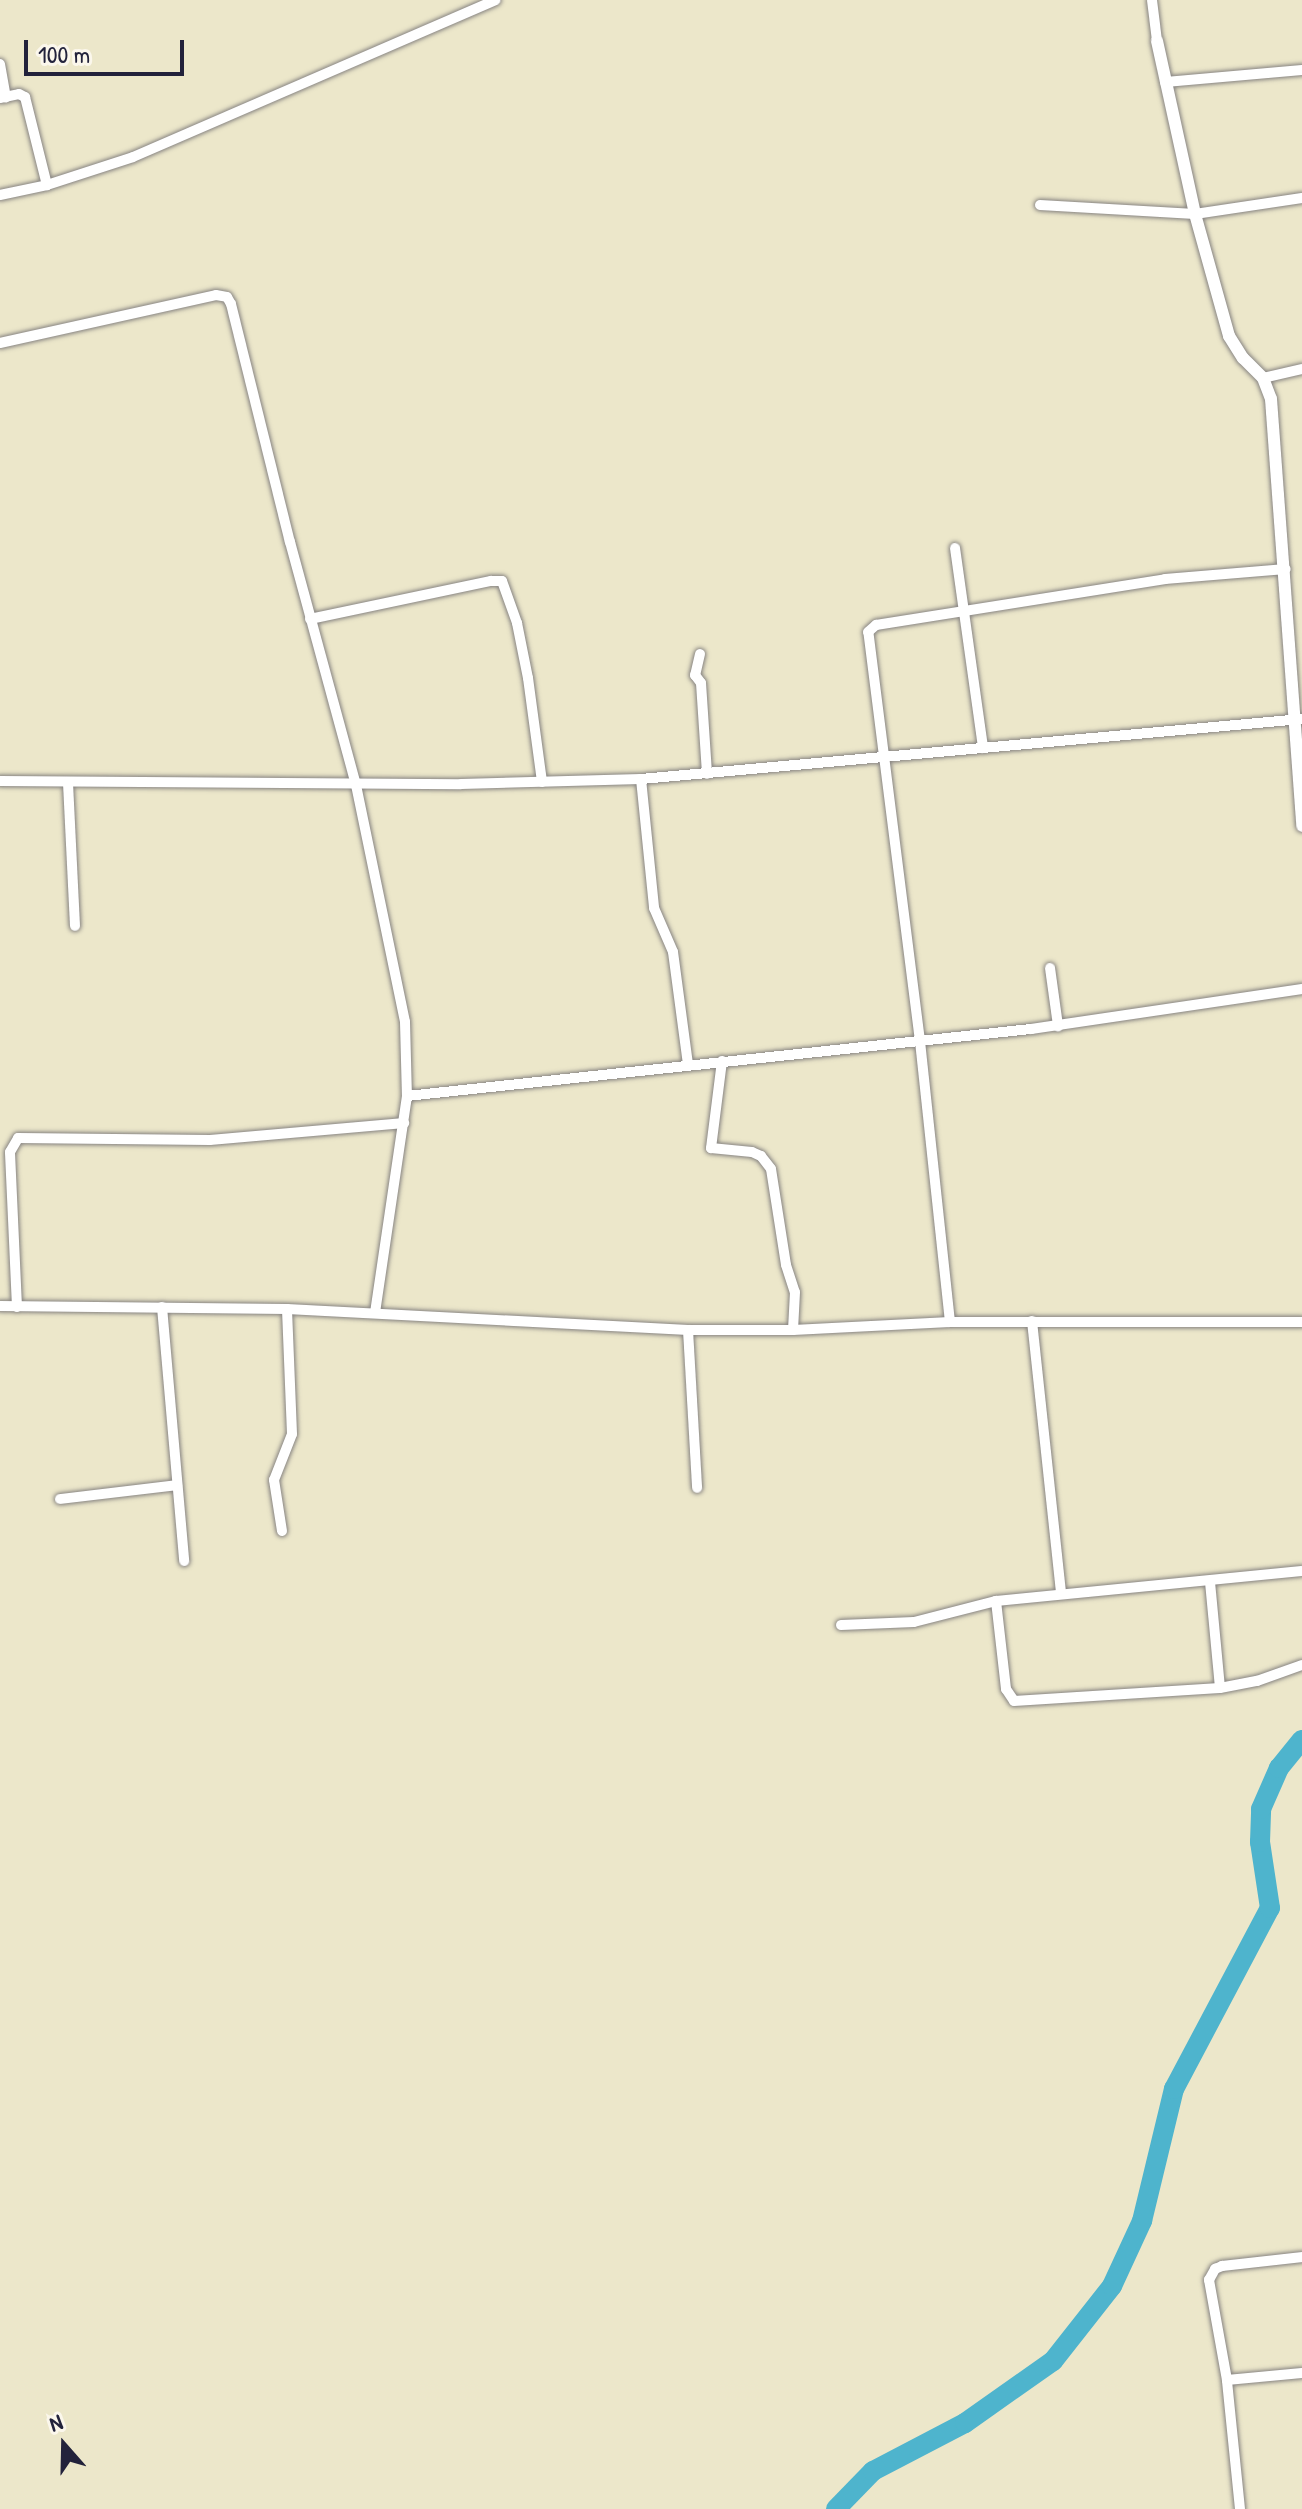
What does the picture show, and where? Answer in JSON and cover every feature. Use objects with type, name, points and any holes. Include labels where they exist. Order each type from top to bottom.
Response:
[{"type":"street","points":[[0,195],[47,185],[158,147],[495,0]]},
{"type":"street","points":[[1152,0],[1165,82],[1195,214],[1229,336],[1236,350],[1263,378],[1271,399],[1298,719],[1302,826]]},
{"type":"street","points":[[0,64],[3,98],[19,94],[25,97],[47,185]]},
{"type":"street","points":[[1165,82],[1302,70]]},
{"type":"street","points":[[1040,205],[1195,214],[1302,198]]},
{"type":"street","points":[[0,343],[216,295],[227,297],[249,368],[310,619],[356,785],[405,1022],[407,1096],[375,1313]]},
{"type":"street","points":[[1263,378],[1302,369]]},
{"type":"street","points":[[955,548],[983,748]]},
{"type":"street","points":[[950,1322],[920,1041],[868,632],[876,625],[1165,579],[1286,569]]},
{"type":"street","points":[[310,619],[502,581],[517,623],[528,678],[542,782]]},
{"type":"street","points":[[700,654],[695,675],[701,683],[707,774]]},
{"type":"street","points":[[0,781],[356,785],[641,779],[882,760],[1298,719]]},
{"type":"street","points":[[641,779],[654,908],[673,952],[688,1065]]},
{"type":"street","points":[[68,783],[75,926]]},
{"type":"street","points":[[1050,968],[1058,1026]]},
{"type":"street","points":[[407,1096],[1058,1026],[1302,989]]},
{"type":"street","points":[[722,1061],[711,1148],[752,1152],[761,1156],[771,1169],[786,1265],[795,1292],[793,1330]]},
{"type":"street","points":[[17,1307],[5,1152],[13,1141],[25,1137],[223,1139],[404,1123]]},
{"type":"street","points":[[0,1306],[287,1309],[688,1330],[793,1330],[950,1322],[1302,1322]]},
{"type":"street","points":[[162,1307],[184,1561]]},
{"type":"street","points":[[282,1531],[274,1480],[292,1434],[287,1309]]},
{"type":"street","points":[[1032,1321],[1061,1593]]},
{"type":"street","points":[[688,1330],[697,1488]]},
{"type":"street","points":[[60,1499],[177,1485]]},
{"type":"street","points":[[841,1625],[914,1622],[996,1601],[1061,1593],[1210,1582],[1302,1571]]},
{"type":"street","points":[[1210,1582],[1220,1688]]},
{"type":"street","points":[[996,1601],[1006,1689],[1014,1701],[1220,1688],[1257,1681],[1302,1665]]},
{"type":"street","points":[[1240,2509],[1227,2380],[1209,2280],[1211,2274],[1222,2266],[1302,2257]]},
{"type":"street","points":[[1227,2380],[1302,2373]]},
{"type":"waterway","points":[[836,2509],[873,2471],[965,2423],[1053,2361],[1112,2286],[1142,2221],[1174,2089],[1270,1908],[1260,1842],[1261,1809],[1279,1768],[1302,1740]]}]
